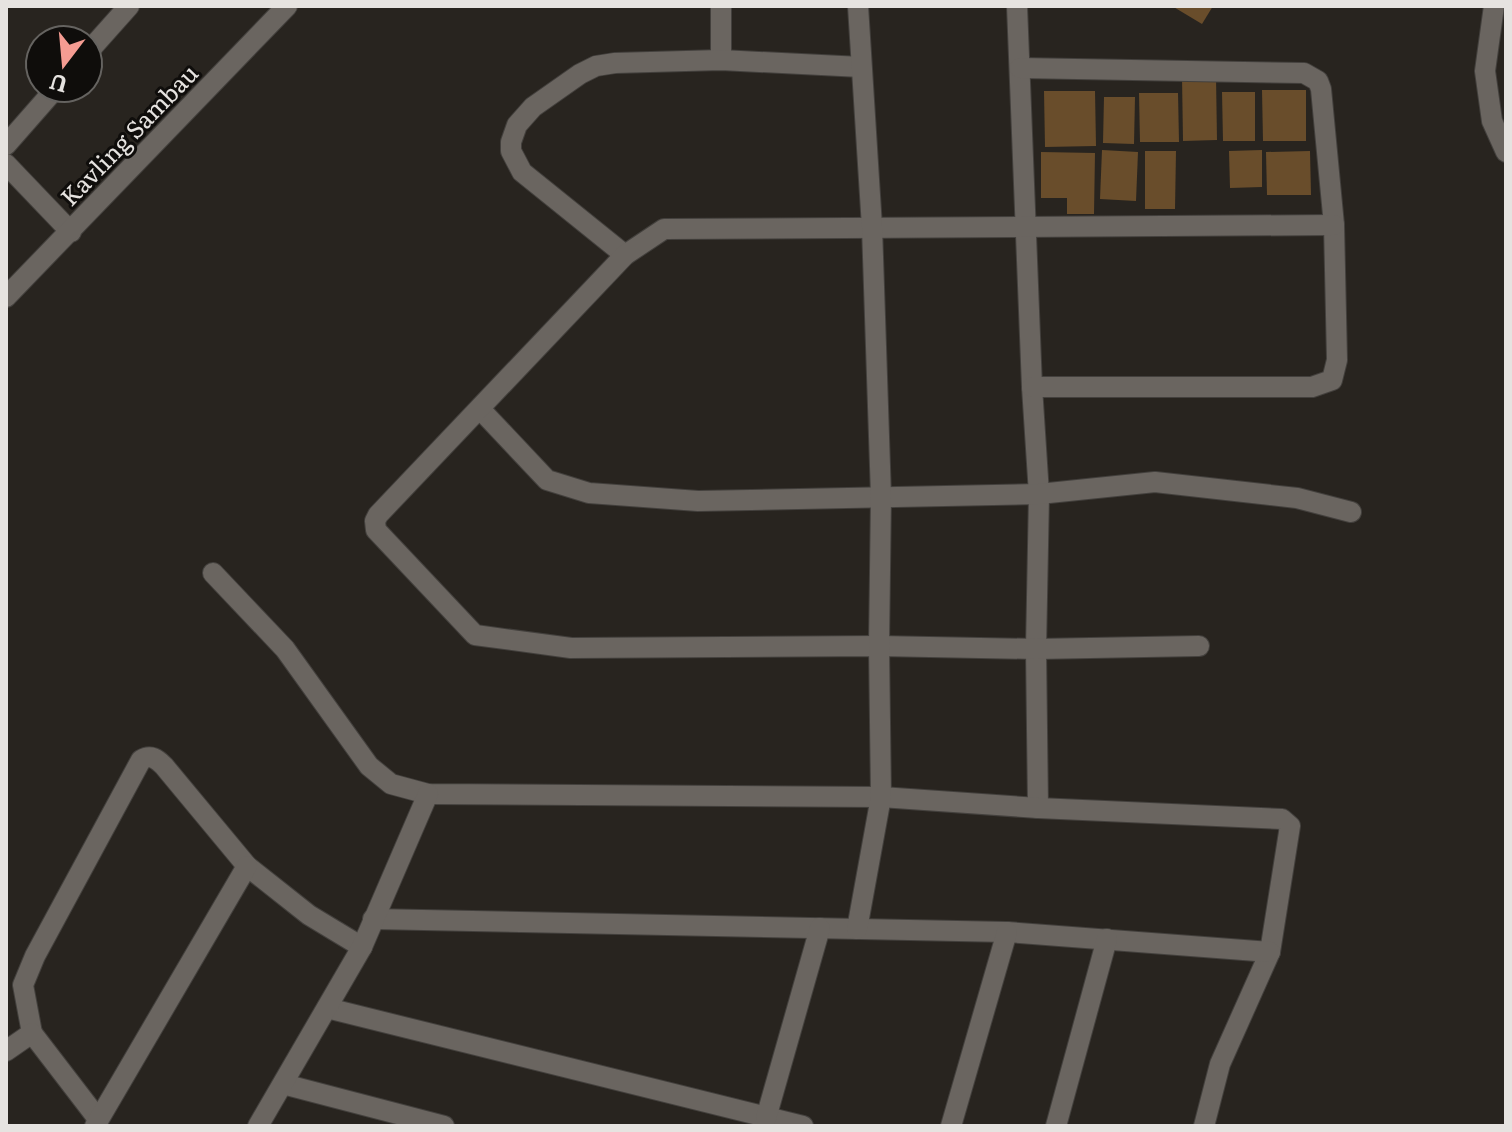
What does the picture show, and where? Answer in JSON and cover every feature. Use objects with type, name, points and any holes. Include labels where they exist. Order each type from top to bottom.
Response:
[{"type":"street","points":[[104,34],[129,6]]},
{"type":"street","name":"Kavling Sambau","points":[[6,297],[287,6]]},
{"type":"street","points":[[721,6],[721,60]]},
{"type":"street","points":[[857,929],[881,797],[881,496],[872,227],[858,6]]},
{"type":"street","points":[[1017,6],[1039,494],[1036,649],[1038,808]]},
{"type":"street","points":[[1494,6],[1485,71],[1492,121],[1506,152]]},
{"type":"street","points":[[625,255],[522,172],[511,151],[511,142],[517,125],[533,107],[580,74],[596,66],[615,63],[721,60],[861,67]]},
{"type":"street","points":[[1020,68],[1304,73],[1318,81],[1321,89],[1334,225],[1337,360],[1332,380],[1312,387],[1032,387]]},
{"type":"street","points":[[6,145],[42,104]]},
{"type":"street","points":[[6,164],[71,232]]},
{"type":"street","points":[[1199,646],[1036,649],[879,646],[571,648],[475,635],[376,530],[375,525],[378,515],[625,255],[664,229],[1334,225]]},
{"type":"street","points":[[480,409],[547,480],[589,493],[698,501],[1039,494],[1155,482],[1297,498],[1351,512]]},
{"type":"street","points":[[213,573],[285,649],[369,766],[391,784],[428,794],[881,797],[1282,819],[1290,826],[1270,952],[1220,1064],[1204,1126]]},
{"type":"street","points":[[247,866],[96,1123],[32,1033],[23,985],[35,956],[141,760],[152,757],[164,766],[247,866],[309,915],[362,947]]},
{"type":"street","points":[[258,1126],[362,947],[428,794]]},
{"type":"street","points":[[373,919],[1007,932],[1270,952]]},
{"type":"street","points":[[766,1118],[820,928]]},
{"type":"street","points":[[951,1126],[1007,932]]},
{"type":"street","points":[[1056,1126],[1107,939]]},
{"type":"street","points":[[327,1008],[725,1117],[766,1118],[803,1126]]},
{"type":"street","points":[[6,1051],[32,1033]]},
{"type":"street","points":[[283,1084],[444,1126]]},
{"type":"building","points":[[1172,6],[1213,6],[1202,24]]},
{"type":"building","points":[[1182,77],[1216,77],[1217,140],[1183,141]]},
{"type":"building","points":[[1262,90],[1306,90],[1306,141],[1263,141]]},
{"type":"building","points":[[1044,91],[1095,91],[1096,146],[1045,147]]},
{"type":"building","points":[[1222,92],[1255,92],[1255,141],[1223,141]]},
{"type":"building","points":[[1139,93],[1178,93],[1179,142],[1140,142]]},
{"type":"building","points":[[1104,97],[1135,97],[1134,144],[1103,143]]},
{"type":"building","points":[[1102,150],[1138,152],[1136,201],[1100,199]]},
{"type":"building","points":[[1262,150],[1262,187],[1230,188],[1229,151]]},
{"type":"building","points":[[1145,151],[1176,151],[1175,209],[1145,209]]},
{"type":"building","points":[[1310,151],[1311,195],[1267,195],[1266,152]]},
{"type":"building","points":[[1041,152],[1095,153],[1094,214],[1067,214],[1067,198],[1041,198]]}]
